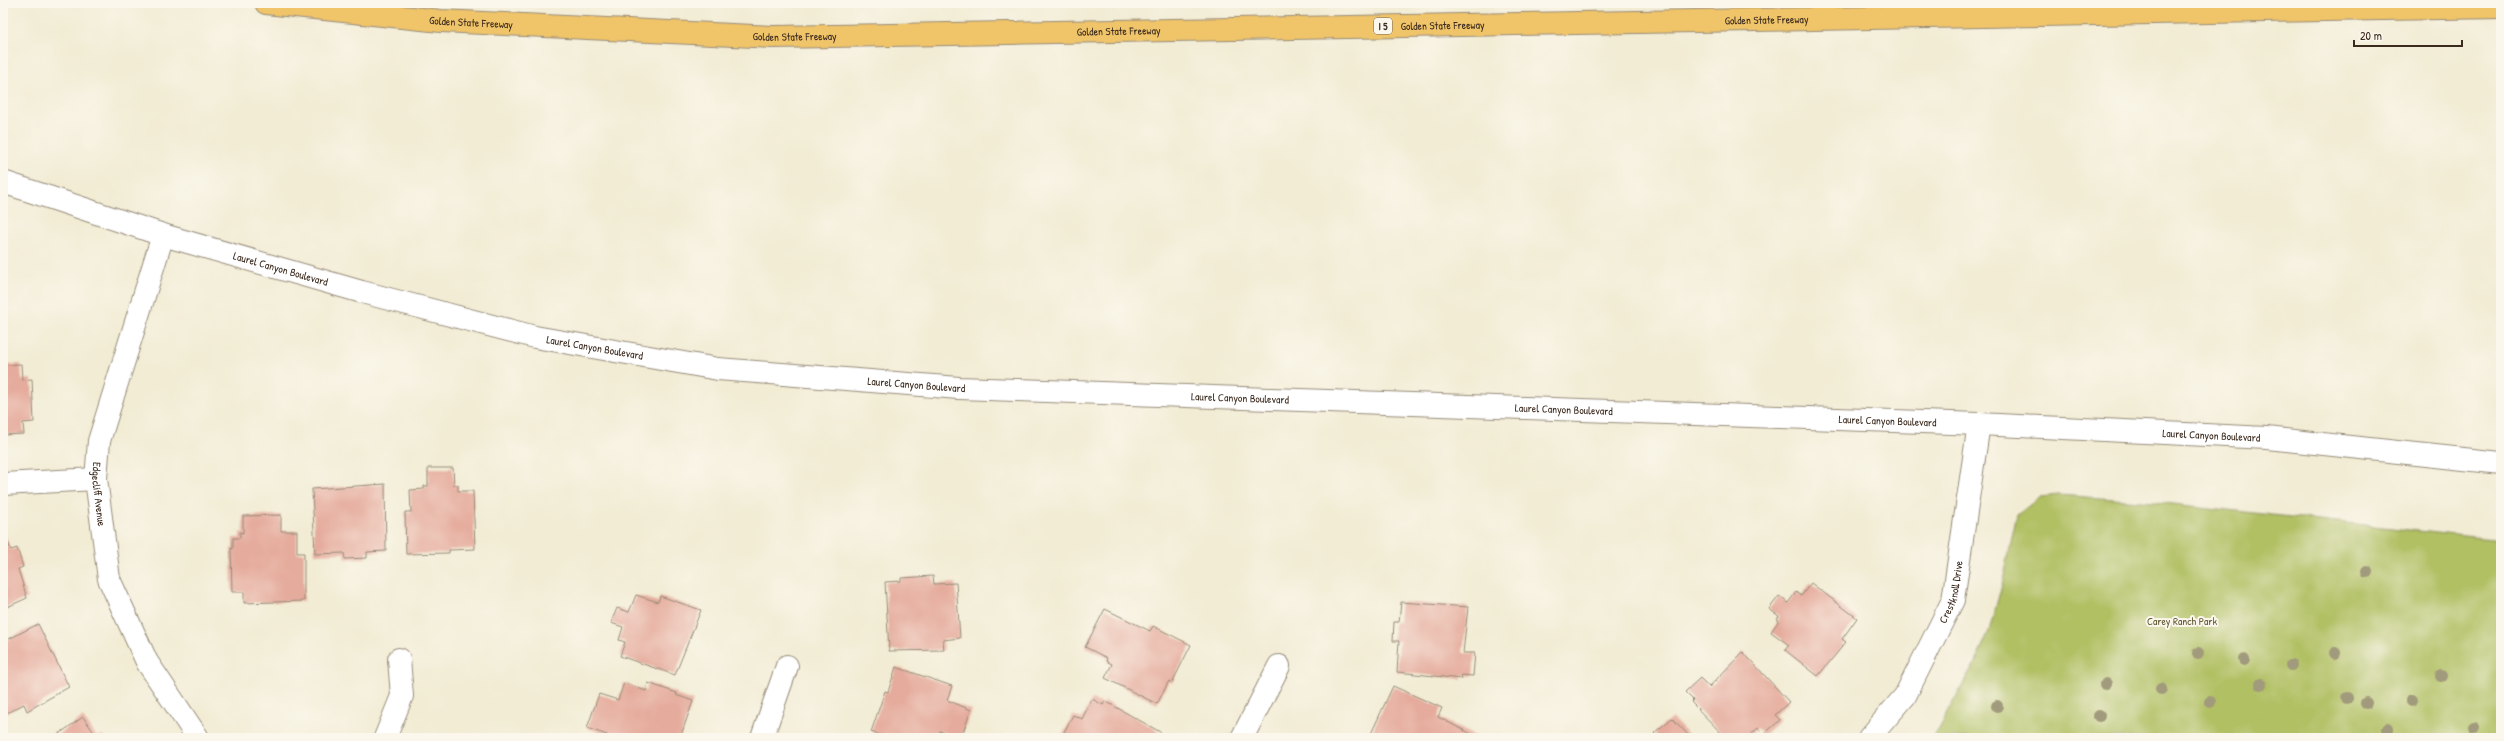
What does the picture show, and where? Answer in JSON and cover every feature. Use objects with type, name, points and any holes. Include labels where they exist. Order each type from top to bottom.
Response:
[{"type":"highway","name":"Golden State Freeway","points":[[266,3],[442,21],[773,37],[2501,7]]},
{"type":"street","name":"Laurel Canyon Boulevard","points":[[3,182],[163,235],[362,292],[535,337],[718,369],[959,388],[1978,424],[2267,438],[2501,463]]},
{"type":"street","name":"Edgecliff Avenue","points":[[163,235],[99,441],[96,479],[109,579],[147,662],[198,738]]},
{"type":"street","name":"Crestknoll Drive","points":[[1870,738],[1904,696],[1953,600],[1978,424]]},
{"type":"street","points":[[3,484],[96,479]]},
{"type":"street","points":[[385,738],[402,696],[399,659]]},
{"type":"street","points":[[762,738],[787,666]]},
{"type":"street","points":[[1242,738],[1279,666]]},
{"type":"green space","name":"Carey Ranch Park","points":[[2059,495],[2154,502],[2501,540],[2501,738],[1933,738],[1974,665],[1989,631],[2002,585],[2017,515],[2040,497]]},
{"type":"building","points":[[21,364],[22,380],[32,379],[34,422],[23,423],[24,434],[3,435],[3,365]]},
{"type":"building","points":[[428,468],[453,468],[454,485],[458,485],[458,491],[473,491],[475,549],[449,550],[449,553],[406,554],[405,512],[411,512],[410,490],[424,489],[424,486],[428,486]]},
{"type":"building","points":[[385,484],[386,551],[367,552],[367,558],[345,559],[344,553],[315,554],[312,489]]},
{"type":"building","points":[[281,515],[281,531],[297,531],[297,553],[304,553],[304,601],[244,603],[244,592],[232,592],[231,548],[233,549],[233,538],[240,538],[240,532],[243,533],[243,516]]},
{"type":"building","points":[[3,530],[11,550],[17,548],[23,567],[18,569],[27,598],[3,609]]},
{"type":"building","points":[[933,576],[934,584],[956,583],[960,638],[943,640],[944,650],[889,651],[885,582],[901,581],[901,578]]},
{"type":"building","points":[[1811,583],[1857,618],[1842,639],[1846,642],[1818,676],[1785,650],[1789,645],[1771,632],[1779,620],[1777,619],[1779,616],[1769,609],[1779,596],[1788,603],[1796,592],[1801,596]]},
{"type":"building","points":[[636,595],[658,602],[660,596],[701,610],[675,675],[620,656],[625,642],[619,640],[623,627],[611,623],[617,608],[629,612]]},
{"type":"building","points":[[1401,602],[1468,607],[1463,653],[1475,653],[1473,676],[1461,675],[1462,679],[1397,672],[1399,641],[1393,641],[1394,622],[1399,622]]},
{"type":"building","points":[[1105,609],[1150,631],[1153,626],[1191,645],[1172,683],[1169,681],[1157,704],[1105,678],[1112,664],[1106,661],[1107,658],[1085,647]]},
{"type":"building","points":[[38,624],[69,687],[27,711],[24,704],[3,715],[3,642]]},
{"type":"building","points":[[1743,652],[1789,702],[1775,715],[1780,720],[1763,735],[1758,728],[1747,738],[1726,738],[1691,702],[1693,700],[1685,692],[1700,678],[1709,687]]},
{"type":"building","points":[[896,667],[952,686],[947,700],[971,710],[961,738],[940,731],[938,738],[889,738],[871,732],[885,691],[888,692]]},
{"type":"building","points":[[624,683],[646,691],[648,683],[677,693],[676,695],[693,701],[680,738],[609,738],[606,737],[607,735],[587,728],[599,694],[618,700]]},
{"type":"building","points":[[1393,686],[1442,708],[1438,717],[1479,738],[1369,738]]},
{"type":"building","points":[[1092,699],[1103,705],[1105,701],[1162,733],[1159,738],[1061,738],[1073,715],[1082,719]]},
{"type":"building","points":[[83,717],[97,737],[102,735],[104,738],[53,738]]},
{"type":"building","points":[[1672,718],[1691,738],[1652,738],[1656,735],[1654,733]]}]
